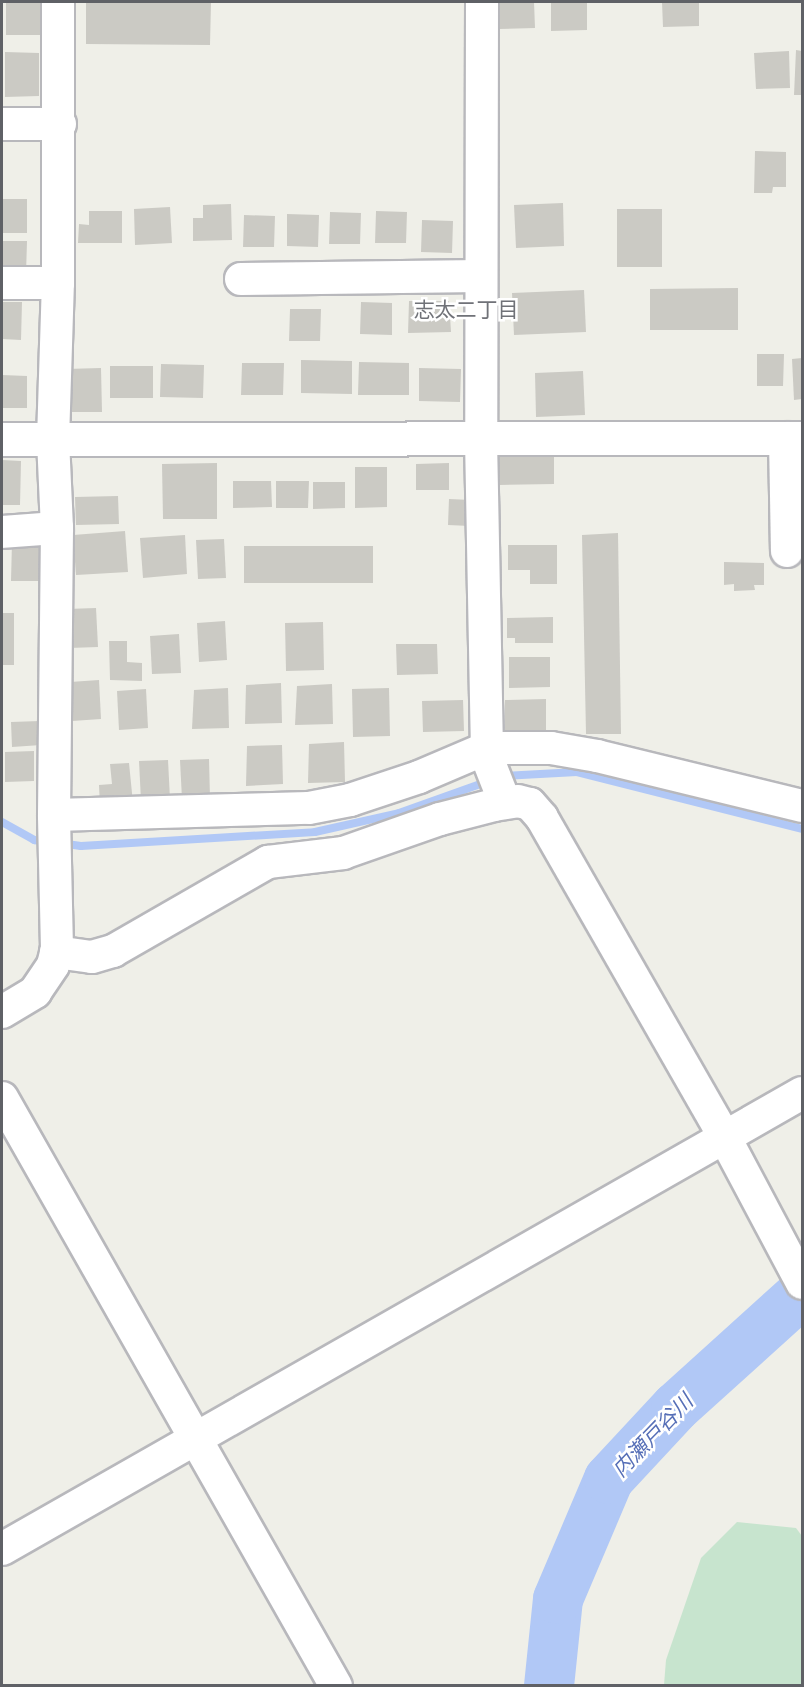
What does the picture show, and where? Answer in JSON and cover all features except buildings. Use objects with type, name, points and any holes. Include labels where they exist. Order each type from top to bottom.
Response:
[{"type":"street","points":[[2,1012],[35,992],[53,965],[56,952],[54,818],[57,528],[53,440],[60,124],[58,2]]},
{"type":"street","points":[[482,2],[481,439],[487,753],[505,803]]},
{"type":"street","points":[[2,124],[60,124]]},
{"type":"street","points":[[241,279],[481,276]]},
{"type":"street","points":[[2,283],[58,283]]},
{"type":"street","points":[[2,439],[794,438],[787,551]]},
{"type":"street","points":[[2,532],[57,528]]},
{"type":"street","points":[[54,818],[309,808],[350,800],[487,753],[551,748],[597,756],[802,806]]},
{"type":"street","points":[[56,952],[92,957],[113,951],[268,862],[343,853],[440,819],[505,803],[518,801],[530,804],[542,818],[725,1138],[801,1280]]},
{"type":"street","points":[[2,1549],[802,1093]]},
{"type":"street","points":[[2,1098],[336,1686]]},
{"type":"green space","points":[[737,1522],[796,1528],[802,1536],[802,1685],[664,1685],[666,1660],[701,1558]]},
{"type":"waterway","points":[[501,776],[577,772],[802,829]]},
{"type":"waterway","points":[[60,843],[81,846],[315,832],[399,813],[489,781]]},
{"type":"waterway","points":[[2,822],[34,840],[47,842]]},
{"type":"waterway","name":"内瀬戸谷川","points":[[549,1686],[558,1599],[609,1479],[676,1407],[802,1293]]},
{"type":"district","name":"志太二丁目","points":[[466,309]]}]
